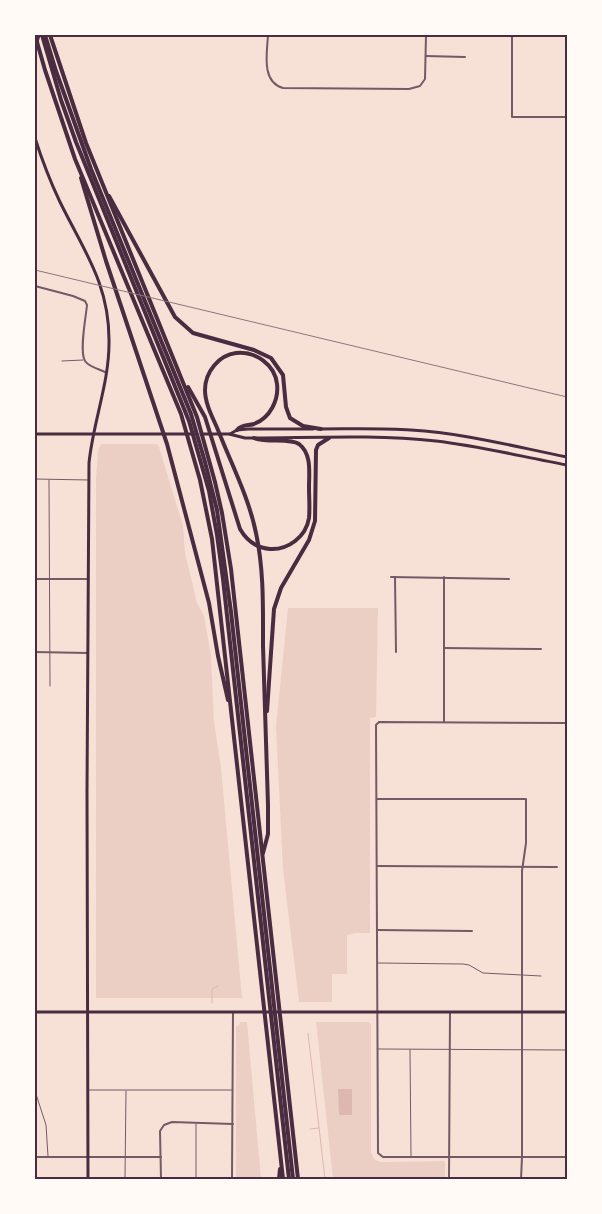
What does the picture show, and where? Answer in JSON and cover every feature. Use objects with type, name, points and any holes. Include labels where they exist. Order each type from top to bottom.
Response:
[{"type":"highway","points":[[35,35],[76,159],[181,414],[206,508],[212,539],[232,716],[280,1154],[281,1179]]},
{"type":"highway","points":[[40,35],[61,100],[90,178],[182,402],[198,450],[208,491],[223,579],[273,996],[298,1179]]},
{"type":"highway","points":[[46,35],[56,71],[88,161],[191,414],[211,486],[227,574],[277,1027],[291,1179]]},
{"type":"highway","points":[[50,35],[100,180],[180,373],[208,453],[222,513],[231,569],[262,857],[273,996]]},
{"type":"highway","points":[[76,159],[92,219],[164,434],[209,603],[218,656],[232,716]]},
{"type":"highway","points":[[100,180],[175,317],[184,326],[200,335],[254,350],[271,358],[283,375],[286,407],[290,418],[303,426],[321,429]]},
{"type":"highway","points":[[237,430],[241,426],[255,424],[265,417],[273,408],[277,395],[276,379],[269,366],[256,356],[243,353],[225,357],[215,365],[207,378],[205,390],[208,404],[256,530],[261,559],[268,834],[262,857]]},
{"type":"highway","points":[[180,373],[205,417],[219,457],[236,519],[243,534],[252,544],[262,548],[280,548],[295,541],[307,525],[309,512],[307,455],[296,442],[263,441],[254,438]]},
{"type":"highway","points":[[266,721],[274,609],[281,588],[312,533],[316,509],[316,450],[318,445],[329,438]]},
{"type":"main road","points":[[35,49],[40,35]]},
{"type":"main road","points":[[35,138],[46,171],[60,202],[87,251],[103,291],[107,311],[109,341],[108,372],[91,446],[89,480],[88,1179]]},
{"type":"main road","points":[[229,434],[237,430],[405,430],[454,435],[565,457],[561,464]]},
{"type":"main road","points":[[403,438],[405,430]]},
{"type":"main road","points":[[433,441],[435,433]]},
{"type":"main road","points":[[35,434],[229,434],[245,438],[403,438],[452,443],[567,465]]},
{"type":"main road","points":[[452,443],[454,435]]},
{"type":"main road","points":[[35,1012],[567,1012]]},
{"type":"street","points":[[268,35],[268,76],[276,86],[283,88],[416,88],[425,79],[426,35]]},
{"type":"street","points":[[512,35],[512,117],[566,117],[566,35]]},
{"type":"street","points":[[426,56],[465,57]]},
{"type":"street","points":[[35,286],[74,296],[85,301],[87,305],[83,352],[85,360],[90,366],[108,372]]},
{"type":"street","points":[[391,577],[509,580]]},
{"type":"street","points":[[395,577],[396,652]]},
{"type":"street","points":[[444,577],[444,722]]},
{"type":"street","points":[[35,579],[88,579]]},
{"type":"street","points":[[444,648],[541,649]]},
{"type":"street","points":[[35,652],[88,652]]},
{"type":"street","points":[[567,723],[379,722],[376,725],[378,1153],[383,1157],[567,1157]]},
{"type":"street","points":[[377,799],[526,799],[526,843],[523,867],[521,1179]]},
{"type":"street","points":[[376,866],[557,867]]},
{"type":"street","points":[[377,930],[472,931]]},
{"type":"street","points":[[232,1179],[233,1012]]},
{"type":"street","points":[[449,1179],[450,1012]]},
{"type":"street","points":[[161,1179],[160,1131],[164,1125],[172,1122],[233,1124]]},
{"type":"street","points":[[35,1157],[161,1157]]},
{"type":"lane","points":[[62,361],[85,360]]},
{"type":"lane","points":[[35,480],[89,480]]},
{"type":"lane","points":[[49,480],[50,686]]},
{"type":"lane","points":[[377,963],[463,964],[469,965],[483,973],[541,976]]},
{"type":"lane","points":[[377,1049],[567,1050]]},
{"type":"lane","points":[[410,1050],[411,1157]]},
{"type":"lane","points":[[88,1090],[233,1090]]},
{"type":"lane","points":[[125,1179],[126,1090]]},
{"type":"lane","points":[[35,1091],[46,1124],[48,1156]]},
{"type":"lane","points":[[196,1124],[196,1179]]},
{"type":"shaded area","points":[[101,444],[157,444],[183,526],[185,553],[197,603],[204,616],[211,656],[214,722],[221,768],[242,998],[96,998],[96,479],[98,450]]},
{"type":"shaded area","points":[[288,608],[378,608],[376,717],[370,718],[370,933],[347,935],[347,974],[332,974],[332,1002],[299,1002],[283,869],[276,727]]},
{"type":"shaded area","points":[[240,1022],[247,1022],[261,1179],[236,1179],[236,1026],[239,1026]]},
{"type":"shaded area","points":[[316,1022],[368,1022],[371,1024],[371,1152],[374,1159],[380,1162],[445,1161],[445,1179],[333,1179]]},
{"type":"shaded area","points":[[338,1089],[352,1089],[352,1115],[339,1115]]},
{"type":"waterway","points":[[212,1003],[212,989],[218,986]]},
{"type":"waterway","points":[[308,1033],[325,1179]]},
{"type":"waterway","points":[[310,1129],[319,1128]]},
{"type":"railway","points":[[35,270],[567,397]]}]
